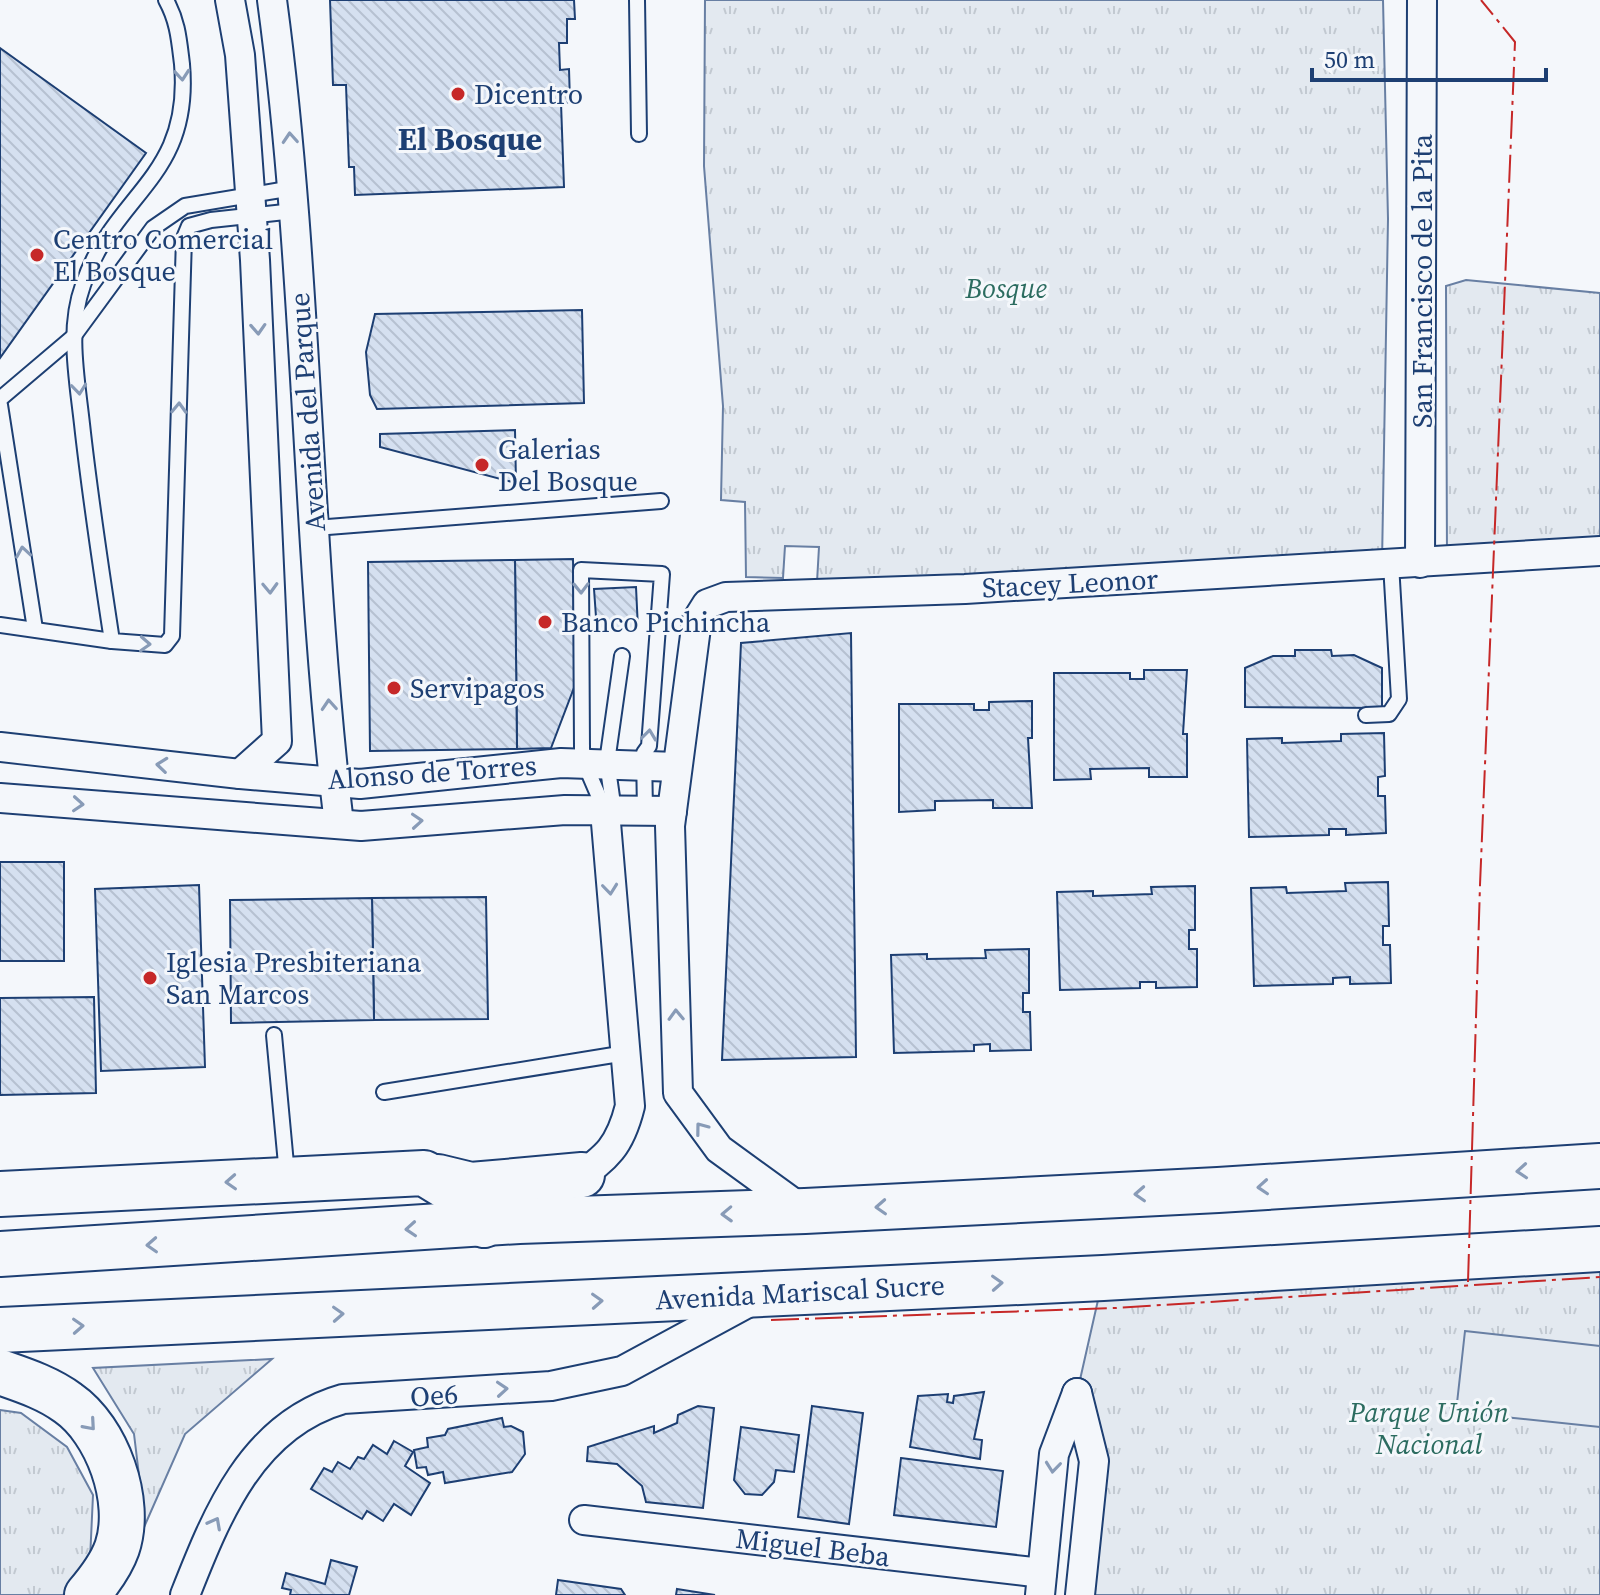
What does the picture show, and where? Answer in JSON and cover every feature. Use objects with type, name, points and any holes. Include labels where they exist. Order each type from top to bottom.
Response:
[{"type":"main road","points":[[0,1254],[502,1223],[805,1211],[1600,1166]]},
{"type":"main road","points":[[424,1173],[502,1223]]},
{"type":"main road","points":[[0,1194],[424,1173],[471,1185],[582,1175]]},
{"type":"main road","name":"Avenida Mariscal Sucre","points":[[0,1330],[1103,1278],[1600,1249]]},
{"type":"main road","points":[[0,1372],[69,1403],[96,1429],[112,1469],[121,1506],[118,1546],[102,1577],[87,1595]]},
{"type":"street","name":"Avenida del Parque","points":[[230,0],[240,55],[251,205],[277,741],[240,774]]},
{"type":"street","name":"Avenida del Parque","points":[[272,0],[289,130],[315,528],[339,824]]},
{"type":"street","name":"San Francisco de la Pita","points":[[1420,563],[1422,0]]},
{"type":"street","name":"Stacey Leonor","points":[[677,767],[697,620],[707,604],[726,597],[965,589],[1600,551]]},
{"type":"street","name":"Alonso de Torres","points":[[0,747],[360,784],[595,762],[677,767]]},
{"type":"street","points":[[677,767],[658,811],[678,1093],[719,1149],[805,1211]]},
{"type":"street","name":"Alonso de Torres","points":[[0,798],[361,826],[565,810],[658,811]]},
{"type":"street","points":[[502,1223],[605,1159],[621,1140],[630,1106],[609,811]]},
{"type":"street","name":"Oe6","points":[[185,1595],[210,1531],[246,1466],[279,1433],[318,1407],[343,1399],[551,1386],[622,1371],[766,1293]]},
{"type":"street","points":[[1041,1584],[1054,1454],[1077,1393],[1094,1461],[1080,1595]]},
{"type":"street","name":"Miguel Beba","points":[[584,1520],[1041,1584]]},
{"type":"lane","points":[[112,641],[92,513],[73,337],[82,286],[105,238],[168,158],[178,132],[184,87],[178,22],[166,0]]},
{"type":"lane","points":[[637,0],[639,134]]},
{"type":"lane","points":[[35,629],[0,402],[73,337],[153,228],[185,206],[251,205],[294,200]]},
{"type":"lane","points":[[0,625],[112,641],[165,645],[172,636],[184,238],[189,226],[251,205],[294,200]]},
{"type":"lane","points":[[315,528],[661,501]]},
{"type":"lane","points":[[1366,715],[1389,714],[1399,699],[1391,564]]},
{"type":"lane","points":[[609,811],[595,762],[581,570],[662,574],[649,746],[644,753],[643,765],[658,811]]},
{"type":"lane","points":[[609,811],[595,762],[622,656]]},
{"type":"lane","points":[[274,1035],[287,1179]]},
{"type":"lane","points":[[384,1092],[626,1053]]},
{"type":"green space","name":"Bosque","points":[[705,0],[1383,0],[1388,219],[1382,563],[817,582],[819,547],[785,546],[783,578],[746,577],[745,502],[721,500],[723,406],[704,166]]},
{"type":"green space","points":[[1466,280],[1600,293],[1600,549],[1447,562],[1446,286]]},
{"type":"green space","name":"Parque Unión Nacional","points":[[1600,1250],[1600,1595],[1080,1595],[1094,1461],[1077,1393],[1103,1278]]},
{"type":"green space","points":[[1465,1331],[1600,1346],[1600,1427],[1456,1412]]},
{"type":"green space","points":[[272,1359],[185,1434],[145,1525],[134,1434],[93,1368]]},
{"type":"green space","points":[[0,1410],[21,1413],[67,1447],[93,1495],[90,1560],[63,1595],[0,1595]]},
{"type":"building","name":"Dicentro","points":[[330,0],[574,0],[575,19],[567,19],[567,43],[559,43],[560,70],[569,69],[570,102],[561,103],[564,187],[355,195],[354,167],[349,167],[346,85],[333,85]]},
{"type":"building","name":"Centro Comercial El Bosque","points":[[0,48],[146,153],[0,358]]},
{"type":"building","points":[[582,310],[584,403],[377,409],[370,395],[366,352],[375,314]]},
{"type":"building","name":"Galerias Del Bosque","points":[[515,430],[516,483],[380,447],[380,434]]},
{"type":"building","name":"Banco Pichincha","points":[[573,559],[575,685],[551,748],[517,749],[515,560]]},
{"type":"building","points":[[515,560],[517,749],[370,751],[368,562]]},
{"type":"building","points":[[636,587],[638,629],[597,631],[594,589]]},
{"type":"building","points":[[851,633],[856,1057],[722,1060],[741,643]]},
{"type":"building","points":[[1295,650],[1331,650],[1332,656],[1354,655],[1382,668],[1382,708],[1245,707],[1245,668],[1273,656],[1295,656]]},
{"type":"building","points":[[1144,670],[1187,670],[1183,734],[1187,734],[1187,777],[1149,777],[1149,768],[1090,769],[1091,779],[1054,780],[1054,673],[1130,673],[1130,679],[1144,679]]},
{"type":"building","points":[[1032,701],[1032,738],[1028,738],[1032,808],[993,808],[993,800],[935,801],[935,810],[899,812],[899,704],[974,704],[974,710],[989,710],[989,702]]},
{"type":"building","points":[[1384,733],[1385,776],[1378,777],[1378,796],[1385,796],[1386,833],[1346,835],[1346,829],[1329,829],[1329,835],[1249,837],[1247,739],[1282,738],[1282,743],[1341,741],[1341,734]]},
{"type":"building","points":[[0,862],[64,862],[64,961],[0,961]]},
{"type":"building","points":[[1388,882],[1389,926],[1383,926],[1383,945],[1390,945],[1391,983],[1350,984],[1350,977],[1333,978],[1333,984],[1254,986],[1251,888],[1286,887],[1287,893],[1346,891],[1345,883]]},
{"type":"building","name":"Iglesia Presbiteriana San Marcos","points":[[199,885],[205,1067],[101,1071],[95,889]]},
{"type":"building","points":[[1195,886],[1195,930],[1189,930],[1189,949],[1197,949],[1197,987],[1156,988],[1156,982],[1140,982],[1140,988],[1060,990],[1057,892],[1093,891],[1093,896],[1152,894],[1151,887]]},
{"type":"building","points":[[486,897],[488,1019],[374,1020],[372,898]]},
{"type":"building","points":[[372,898],[374,1020],[231,1023],[230,900]]},
{"type":"building","points":[[1029,949],[1029,993],[1023,993],[1023,1012],[1030,1012],[1031,1050],[990,1051],[990,1044],[974,1045],[974,1051],[894,1053],[891,955],[927,954],[927,959],[986,958],[985,950]]},
{"type":"building","points":[[94,997],[96,1093],[0,1095],[0,998]]},
{"type":"building","points":[[984,1392],[974,1439],[982,1440],[980,1459],[910,1447],[918,1396],[948,1394],[947,1402],[953,1403],[954,1396]]},
{"type":"building","points":[[698,1406],[714,1408],[703,1508],[646,1502],[642,1486],[617,1464],[587,1461],[588,1447],[654,1426],[654,1433],[677,1423],[678,1415]]},
{"type":"building","points":[[812,1406],[863,1413],[849,1524],[798,1517]]},
{"type":"building","points":[[502,1418],[504,1427],[511,1426],[523,1432],[525,1454],[512,1472],[445,1483],[443,1472],[428,1475],[426,1467],[417,1468],[414,1450],[428,1447],[427,1438],[445,1435],[448,1429]]},
{"type":"building","points":[[741,1427],[799,1435],[794,1472],[776,1470],[774,1482],[762,1495],[745,1494],[734,1480]]},
{"type":"building","points":[[394,1441],[413,1452],[405,1466],[430,1483],[411,1515],[394,1504],[383,1521],[367,1511],[362,1519],[311,1489],[324,1468],[332,1472],[338,1462],[350,1469],[358,1457],[364,1459],[373,1445],[387,1454]]},
{"type":"building","points":[[901,1458],[1003,1471],[996,1527],[894,1515]]},
{"type":"building","points":[[331,1560],[357,1567],[349,1595],[290,1595],[291,1590],[282,1588],[286,1573],[325,1584]]},
{"type":"building","points":[[558,1580],[621,1589],[625,1595],[556,1595]]},
{"type":"building","points":[[677,1589],[715,1595],[676,1595]]},
{"type":"power","points":[[1468,1282],[1480,885],[1515,42],[1481,0]]},
{"type":"power","points":[[771,1320],[1115,1308],[1600,1277]]},
{"type":"place","name":"Dicentro","points":[[458,94]]},
{"type":"place","name":"Centro Comercial El Bosque","points":[[37,255]]},
{"type":"place","name":"Galerias Del Bosque","points":[[482,465]]},
{"type":"place","name":"Banco Pichincha","points":[[545,622]]},
{"type":"place","name":"Servipagos","points":[[394,688]]},
{"type":"place","name":"Iglesia Presbiteriana San Marcos","points":[[150,978]]},
{"type":"district","name":"El Bosque","points":[[470,139]]}]
